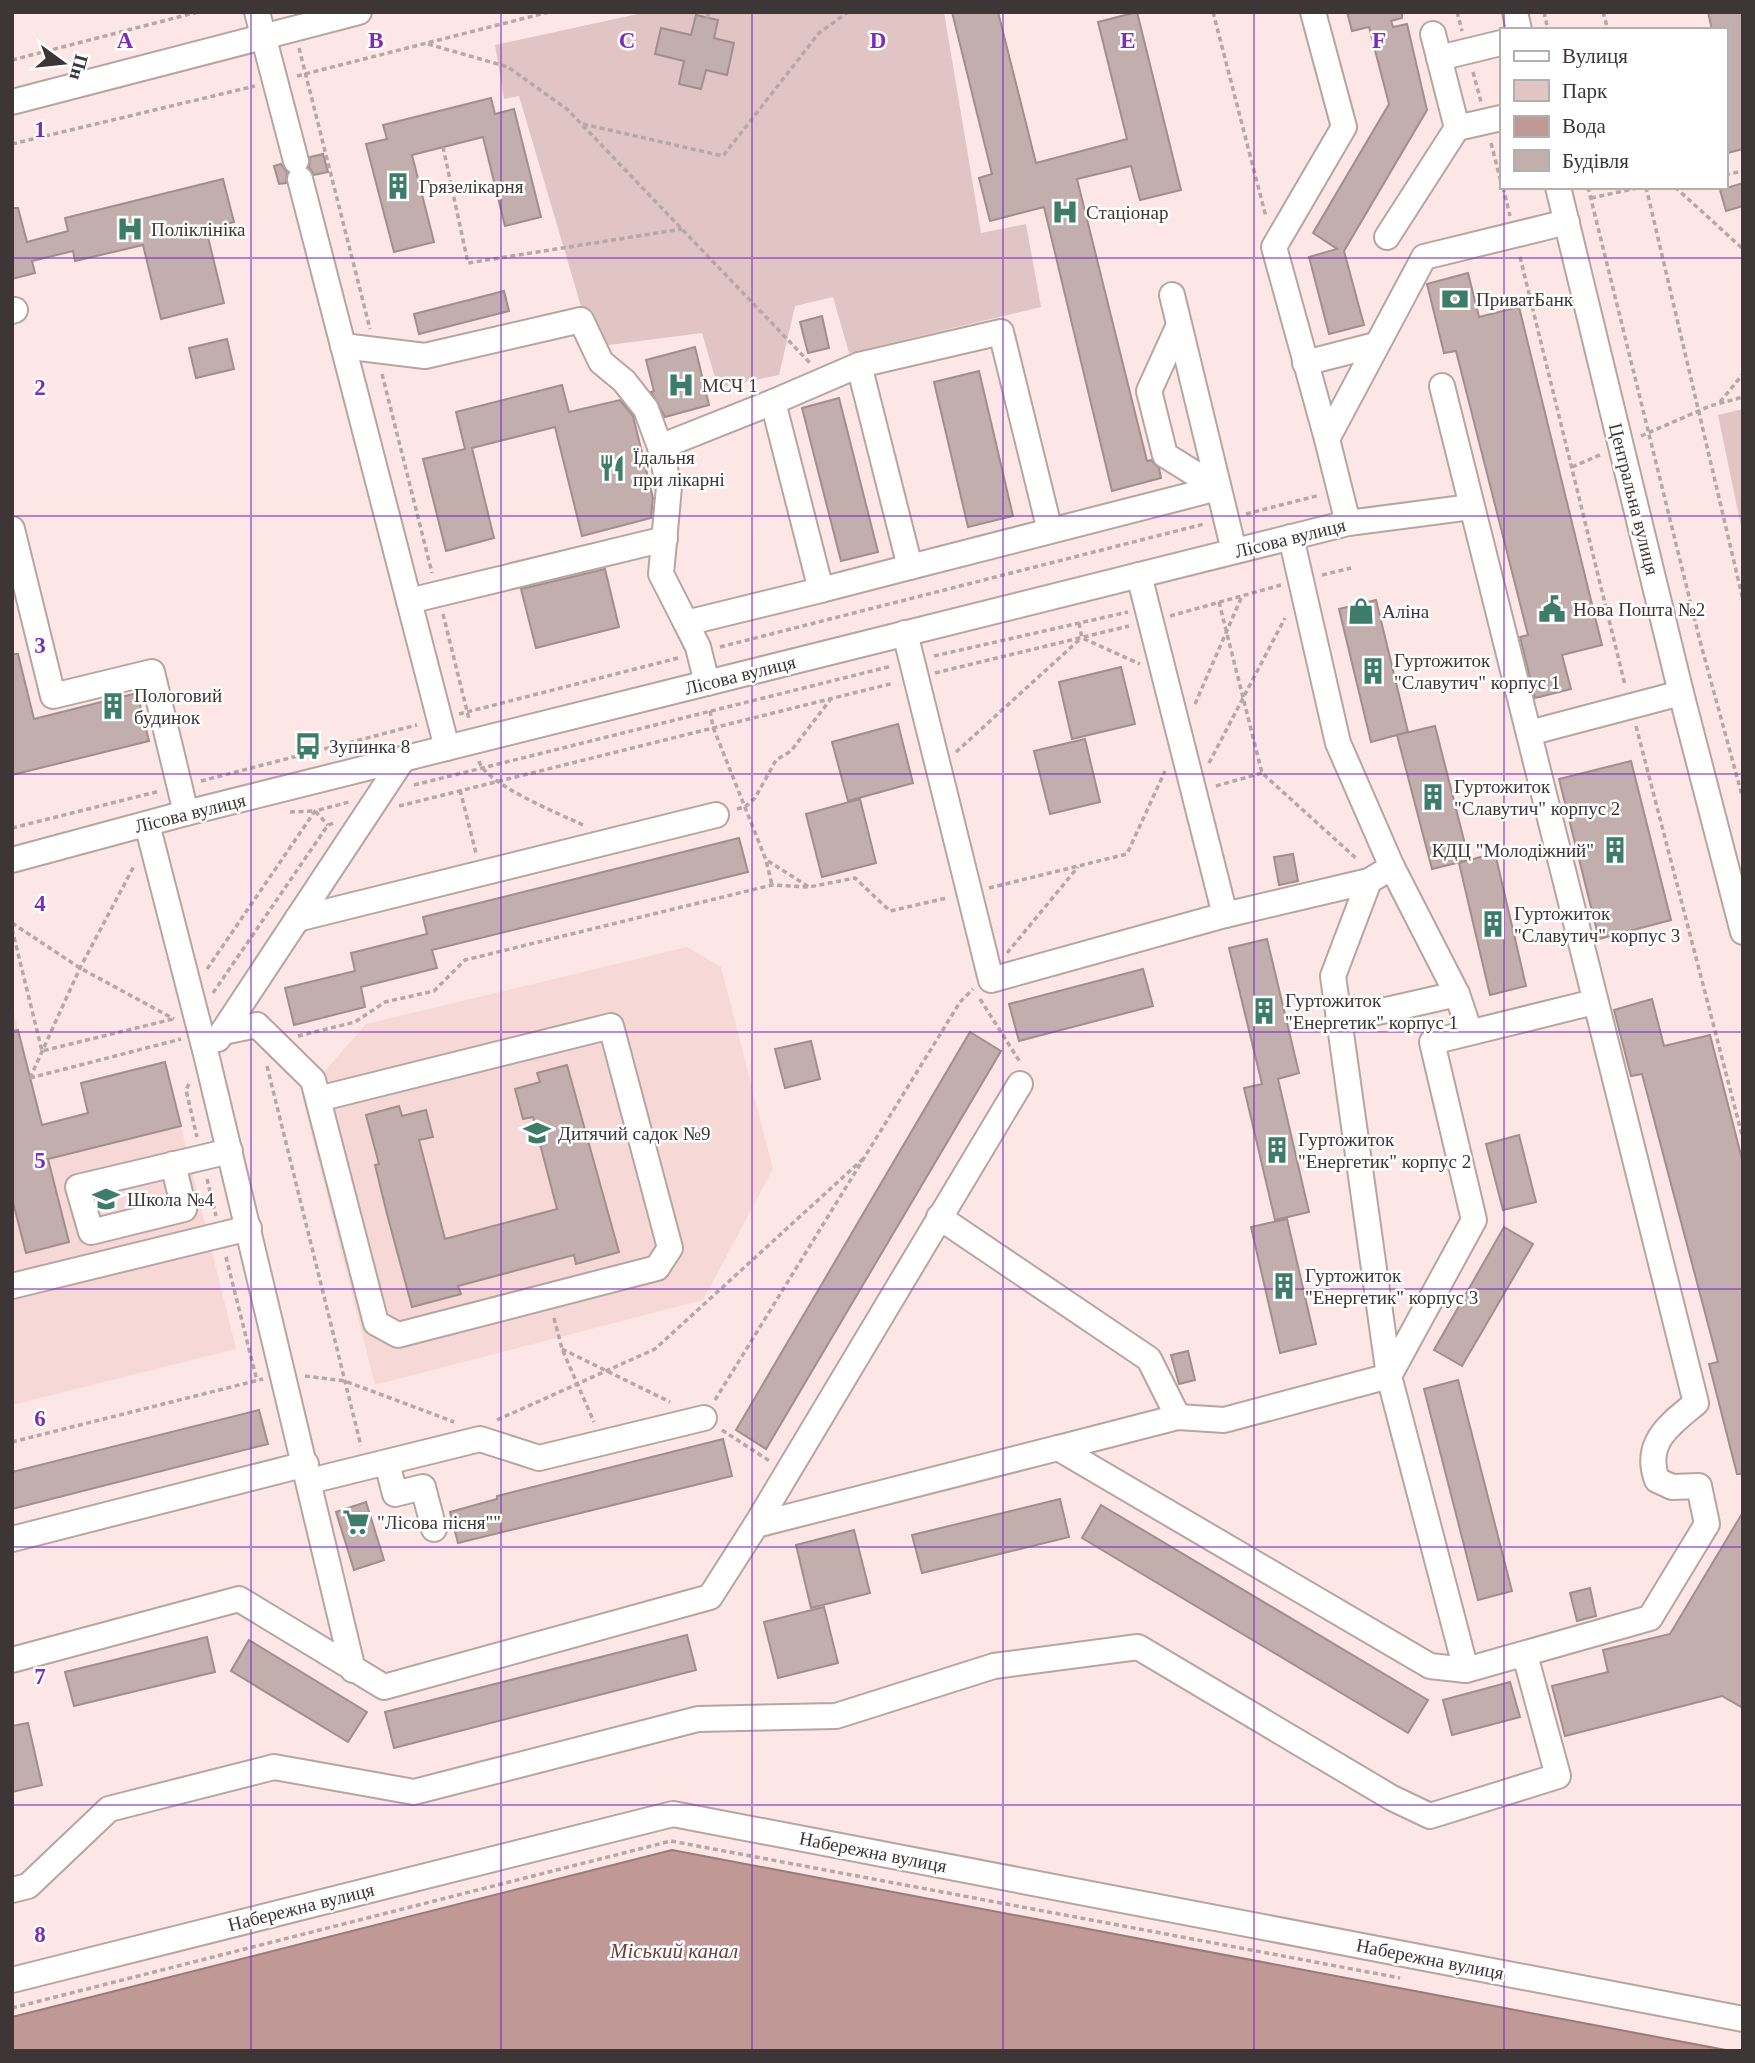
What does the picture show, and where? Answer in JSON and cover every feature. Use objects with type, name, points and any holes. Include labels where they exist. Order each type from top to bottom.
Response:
[{"type":"street","points":[[257,12],[447,748]]},
{"type":"street","points":[[12,102],[359,12]]},
{"type":"street","points":[[1313,12],[1344,127],[1274,247],[1348,523]]},
{"type":"street","points":[[1433,34],[1457,128]]},
{"type":"street","points":[[1440,58],[1500,43]]},
{"type":"street","points":[[1387,237],[1457,128],[1494,120]]},
{"type":"street","name":"Центральна вулиця","points":[[1559,189],[1681,693],[1743,932]]},
{"type":"street","points":[[1327,439],[1424,257],[1567,222]]},
{"type":"street","points":[[1172,295],[1234,551]]},
{"type":"street","points":[[344,346],[425,356],[581,320],[601,362],[624,380],[646,409],[660,447],[670,487],[661,573],[698,647],[707,683]]},
{"type":"street","points":[[1179,325],[1149,391],[1165,455],[1219,488]]},
{"type":"street","points":[[660,447],[859,365],[1001,332],[1050,531]]},
{"type":"street","points":[[1306,363],[1375,345]]},
{"type":"street","points":[[859,365],[910,567]]},
{"type":"street","points":[[1058,1448],[1430,1666],[1466,1670],[1650,1618],[1707,1524],[1699,1486],[1672,1487],[1657,1480],[1651,1466],[1655,1442],[1669,1424],[1696,1403],[1442,386]]},
{"type":"street","points":[[773,402],[821,590]]},
{"type":"street","points":[[686,622],[1219,488]]},
{"type":"street","name":"Лісова вулиця","points":[[12,860],[150,835],[186,813],[1348,523],[1471,508]]},
{"type":"street","points":[[12,529],[53,696],[152,672],[186,813]]},
{"type":"street","points":[[1291,537],[1338,743],[1379,875],[1457,994],[1471,1032]]},
{"type":"street","points":[[409,601],[665,538]]},
{"type":"street","points":[[1139,575],[1225,915]]},
{"type":"street","points":[[905,633],[970,892],[981,981],[1379,875]]},
{"type":"street","points":[[1529,733],[1681,693]]},
{"type":"street","points":[[207,1058],[403,759]]},
{"type":"street","points":[[297,919],[716,815]]},
{"type":"street","points":[[150,835],[191,993],[185,1018],[207,1058],[308,1472],[353,1670]]},
{"type":"street","points":[[1379,875],[1333,976],[1389,1376],[1466,1670]]},
{"type":"street","points":[[1338,1021],[1457,994]]},
{"type":"street","points":[[756,1525],[1178,1417],[1224,1419],[1389,1376],[1474,1220],[1432,1042],[1594,1002]]},
{"type":"street","points":[[223,1032],[257,1025],[271,1054],[313,1080],[376,1323],[398,1335],[657,1268],[670,1248],[611,1026],[318,1099]]},
{"type":"street","points":[[12,1660],[239,1600],[384,1687],[710,1597],[756,1525],[939,1217],[1020,1073]]},
{"type":"street","points":[[173,1164],[230,1151]]},
{"type":"street","points":[[939,1217],[1149,1359],[1178,1417]]},
{"type":"street","points":[[12,1286],[249,1228]]},
{"type":"street","points":[[12,1539],[308,1472],[377,1465],[480,1439],[539,1458],[704,1418]]},
{"type":"street","points":[[377,1465],[395,1494],[423,1487],[434,1529]]},
{"type":"street","points":[[12,1890],[28,1886],[109,1808],[274,1767],[414,1792],[698,1719],[836,1716],[994,1666],[1138,1647],[1392,1798],[1430,1815],[1558,1776],[1525,1655]]},
{"type":"street","name":"Набережна вулиця","points":[[12,1980],[673,1814],[1743,2019]]},
{"type":"path","points":[[12,60],[198,12]]},
{"type":"path","points":[[707,18],[709,12]]},
{"type":"path","points":[[581,123],[723,156],[819,33],[848,12]]},
{"type":"path","points":[[1213,12],[1274,247]]},
{"type":"path","points":[[1457,12],[1468,51],[1494,120],[1500,173]]},
{"type":"path","points":[[295,29],[481,768],[497,781],[613,840]]},
{"type":"path","points":[[425,44],[508,67],[568,110],[827,379]]},
{"type":"path","points":[[443,147],[468,263],[682,229]]},
{"type":"path","points":[[1504,189],[1630,706],[1743,1139]]},
{"type":"path","points":[[1589,189],[1743,799]]},
{"type":"path","points":[[1591,198],[1634,189]]},
{"type":"path","points":[[1645,189],[1701,410],[1743,600]]},
{"type":"path","points":[[1677,189],[1743,249]]},
{"type":"path","points":[[1719,403],[1743,374]]},
{"type":"path","points":[[1572,467],[1701,410],[1743,397]]},
{"type":"path","points":[[180,1040],[185,1018],[328,825],[831,698],[914,669],[1079,623],[1219,602],[1351,568]]},
{"type":"path","points":[[1194,792],[1302,582]]},
{"type":"path","points":[[377,1465],[345,1381],[271,1054],[355,1021],[385,1002],[434,991],[465,960],[772,885],[810,887],[855,878],[890,911],[1128,854],[1242,596]]},
{"type":"path","points":[[1219,602],[1262,773],[1379,875]]},
{"type":"path","points":[[180,1040],[191,993],[315,811],[710,711],[1082,638],[1149,614]]},
{"type":"path","points":[[1079,623],[1082,638]]},
{"type":"path","points":[[1082,638],[1164,675]]},
{"type":"path","points":[[939,768],[1082,638]]},
{"type":"path","points":[[716,815],[745,807],[755,798],[776,760],[791,751],[831,698]]},
{"type":"path","points":[[710,711],[713,727],[766,860],[772,885]]},
{"type":"path","points":[[1194,792],[1262,773]]},
{"type":"path","points":[[460,790],[481,873]]},
{"type":"path","points":[[150,835],[80,968],[30,1078],[180,1040]]},
{"type":"path","points":[[766,860],[810,887]]},
{"type":"path","points":[[704,1418],[960,1002],[1079,866]]},
{"type":"path","points":[[12,923],[80,968],[185,1018]]},
{"type":"path","points":[[12,929],[42,1051]]},
{"type":"path","points":[[981,981],[1020,1073]]},
{"type":"path","points":[[42,1051],[185,1018]]},
{"type":"path","points":[[191,1080],[186,1090],[257,1381]]},
{"type":"path","points":[[486,1424],[656,1349],[864,1158]]},
{"type":"path","points":[[547,1296],[562,1349],[603,1443]]},
{"type":"path","points":[[562,1349],[704,1418],[787,1473]]},
{"type":"path","points":[[12,1442],[284,1374],[345,1381],[462,1425]]},
{"type":"path","name":"Набережна вулиця","points":[[12,2008],[671,1841],[1413,1981]]},
{"type":"shaded area","name":"Дитячий садок №9","points":[[687,947],[721,967],[773,1169],[703,1300],[375,1385],[302,1097],[366,1024]]},
{"type":"shaded area","name":"Школа №4","points":[[12,1005],[43,1125],[88,1113],[81,1083],[165,1062],[236,1349],[12,1405]]},
{"type":"green space","points":[[647,12],[944,12],[981,233],[1026,224],[1041,307],[849,353],[833,297],[795,306],[779,375],[718,388],[702,333],[593,347],[519,96],[504,99],[495,45]]},
{"type":"green space","points":[[1743,409],[1743,536],[1718,415]]},
{"type":"water","name":"Міський канал","points":[[672,1850],[1731,2051],[12,2051],[12,2017]]},
{"type":"building","points":[[952,12],[998,12],[1036,163],[1127,139],[1098,22],[1137,12],[1181,190],[1140,200],[1131,166],[1077,179],[1147,461],[1151,460],[1159,468],[1161,478],[1112,491],[1044,207],[990,221],[979,178],[992,174]]},
{"type":"building","points":[[1347,12],[1402,12],[1402,18],[1391,21],[1393,27],[1407,24],[1427,110],[1344,251],[1364,325],[1329,334],[1309,257],[1337,249],[1313,233],[1389,104],[1369,27],[1352,31]]},
{"type":"building","points":[[1708,12],[1743,12],[1743,149],[1728,153],[1727,28],[1712,28]]},
{"type":"building","points":[[696,15],[718,20],[714,38],[734,43],[727,75],[706,70],[701,89],[679,84],[684,61],[655,54],[661,28],[691,35]]},
{"type":"building","name":"Грязелікарня","points":[[491,98],[495,114],[514,109],[541,217],[505,226],[483,137],[412,155],[434,242],[394,252],[366,144],[387,139],[383,125]]},
{"type":"building","points":[[323,154],[328,172],[314,175],[309,167],[310,157]]},
{"type":"building","points":[[281,164],[287,173],[286,183],[279,184],[274,166]]},
{"type":"building","points":[[223,179],[234,222],[206,229],[224,303],[161,319],[143,245],[75,261],[73,251],[32,261],[35,273],[12,279],[12,208],[18,208],[27,242],[68,231],[65,218]]},
{"type":"building","points":[[1743,183],[1743,206],[1726,211],[1720,190]]},
{"type":"building","points":[[1468,273],[1479,317],[1519,307],[1602,645],[1562,655],[1571,689],[1535,698],[1520,637],[1528,635],[1456,351],[1444,353],[1427,284]]},
{"type":"building","points":[[504,291],[509,311],[419,334],[414,314]]},
{"type":"building","points":[[822,316],[829,348],[808,353],[800,322]]},
{"type":"building","points":[[227,339],[234,369],[196,378],[189,348]]},
{"type":"building","points":[[695,347],[709,405],[665,417],[651,392],[654,391],[646,360]]},
{"type":"building","points":[[979,371],[1013,516],[968,527],[934,382]]},
{"type":"building","points":[[562,385],[569,412],[620,400],[633,416],[653,498],[651,518],[582,536],[555,427],[472,448],[494,538],[446,551],[423,459],[465,449],[456,412]]},
{"type":"building","points":[[839,398],[878,552],[841,561],[802,408]]},
{"type":"building","points":[[605,569],[619,627],[536,648],[521,589]]},
{"type":"building","name":"Гуртожиток \"Славутич\" корпус 1","points":[[1376,600],[1408,732],[1371,742],[1339,609]]},
{"type":"building","name":"Пологовий будинок","points":[[12,654],[18,654],[34,719],[137,693],[149,741],[12,775]]},
{"type":"building","points":[[1121,667],[1135,724],[1072,739],[1059,682]]},
{"type":"building","points":[[898,724],[913,783],[848,801],[832,742]]},
{"type":"building","name":"Гуртожиток \"Славутич\" корпус 2","points":[[1435,726],[1469,860],[1432,869],[1397,735]]},
{"type":"building","points":[[1085,739],[1100,802],[1050,814],[1034,751]]},
{"type":"building","name":"КДЦ \"Молодіжний\"","points":[[1631,761],[1671,920],[1599,939],[1559,779]]},
{"type":"building","points":[[860,799],[876,863],[822,877],[806,814]]},
{"type":"building","points":[[739,838],[748,872],[432,950],[437,968],[361,987],[365,1007],[294,1025],[285,988],[355,971],[351,953],[427,934],[423,917]]},
{"type":"building","name":"Гуртожиток \"Славутич\" корпус 3","points":[[1495,853],[1526,986],[1490,995],[1459,863]]},
{"type":"building","points":[[1293,854],[1298,881],[1279,885],[1274,857]]},
{"type":"building","points":[[1267,939],[1299,1073],[1278,1079],[1309,1212],[1275,1220],[1244,1088],[1262,1084],[1229,948]]},
{"type":"building","points":[[1143,969],[1153,1006],[1019,1041],[1009,1004]]},
{"type":"building","points":[[1652,999],[1664,1046],[1710,1035],[1743,1163],[1743,1474],[1737,1474],[1709,1364],[1718,1362],[1642,1074],[1631,1076],[1614,1010]]},
{"type":"building","points":[[18,1030],[42,1125],[88,1113],[81,1083],[165,1062],[181,1126],[48,1159],[69,1242],[26,1253],[12,1198],[12,1031]]},
{"type":"building","points":[[970,1032],[1001,1051],[766,1449],[736,1430]]},
{"type":"building","points":[[811,1041],[820,1079],[785,1088],[775,1049]]},
{"type":"building","points":[[567,1065],[619,1252],[576,1264],[574,1255],[458,1286],[461,1294],[412,1307],[375,1165],[379,1164],[366,1115],[399,1106],[402,1116],[426,1110],[433,1137],[419,1140],[445,1239],[557,1209],[533,1117],[523,1119],[515,1089],[540,1082],[537,1073]]},
{"type":"building","points":[[1519,1135],[1536,1202],[1503,1210],[1486,1144]]},
{"type":"building","name":"Гуртожиток \"Енергетик\" корпус 3","points":[[1287,1219],[1316,1344],[1280,1353],[1251,1227]]},
{"type":"building","points":[[1504,1227],[1533,1244],[1462,1366],[1434,1350]]},
{"type":"building","points":[[1188,1351],[1195,1380],[1179,1384],[1171,1355]]},
{"type":"building","points":[[1458,1380],[1512,1591],[1478,1600],[1424,1389]]},
{"type":"building","points":[[259,1410],[268,1444],[12,1509],[12,1472]]},
{"type":"building","points":[[723,1439],[732,1476],[458,1543],[450,1512],[497,1499],[497,1496]]},
{"type":"building","points":[[1060,1499],[1069,1537],[922,1573],[912,1535]]},
{"type":"building","points":[[366,1502],[384,1560],[354,1570],[336,1512]]},
{"type":"building","points":[[1101,1505],[1428,1700],[1408,1733],[1082,1538]]},
{"type":"building","points":[[1743,1512],[1743,1708],[1722,1696],[1565,1736],[1552,1686],[1608,1672],[1603,1650],[1670,1634]]},
{"type":"building","points":[[854,1530],[870,1593],[811,1608],[796,1545]]},
{"type":"building","points":[[1590,1588],[1596,1616],[1577,1621],[1570,1593]]},
{"type":"building","points":[[824,1607],[838,1663],[778,1678],[764,1622]]},
{"type":"building","points":[[687,1635],[696,1670],[394,1748],[385,1712]]},
{"type":"building","points":[[207,1637],[215,1672],[74,1706],[65,1672]]},
{"type":"building","points":[[249,1640],[367,1712],[348,1742],[231,1671]]},
{"type":"building","points":[[1510,1682],[1520,1717],[1452,1735],[1443,1700]]},
{"type":"building","points":[[28,1723],[42,1785],[12,1792],[12,1726]]},
{"type":"place","name":"Грязелікарня","points":[[398,186]]},
{"type":"place","name":"Стаціонар","points":[[1065,212]]},
{"type":"place","name":"Поліклініка","points":[[130,229]]},
{"type":"place","name":"ПриватБанк","points":[[1455,299]]},
{"type":"place","name":"МСЧ 1","points":[[681,385]]},
{"type":"place","name":"Їдальня при лікарні","points":[[612,468]]},
{"type":"place","name":"Нова Пошта №2","points":[[1552,609]]},
{"type":"place","name":"Аліна","points":[[1361,611]]},
{"type":"place","name":"Гуртожиток \"Славутич\" корпус 1","points":[[1373,671]]},
{"type":"place","name":"Пологовий будинок","points":[[113,706]]},
{"type":"place","name":"Зупинка 8","points":[[308,746]]},
{"type":"place","name":"Гуртожиток \"Славутич\" корпус 2","points":[[1433,797]]},
{"type":"place","name":"КДЦ \"Молодіжний\"","points":[[1615,850]]},
{"type":"place","name":"Гуртожиток \"Славутич\" корпус 3","points":[[1493,924]]},
{"type":"place","name":"Гуртожиток \"Енергетик\" корпус 1","points":[[1264,1011]]},
{"type":"place","name":"Дитячий садок №9","points":[[537,1133]]},
{"type":"place","name":"Гуртожиток \"Енергетик\" корпус 2","points":[[1277,1150]]},
{"type":"place","name":"Школа №4","points":[[106,1199]]},
{"type":"place","name":"Гуртожиток \"Енергетик\" корпус 3","points":[[1284,1286]]},
{"type":"place","name":"\"Лісова пісня\"\"","points":[[356,1522]]}]
